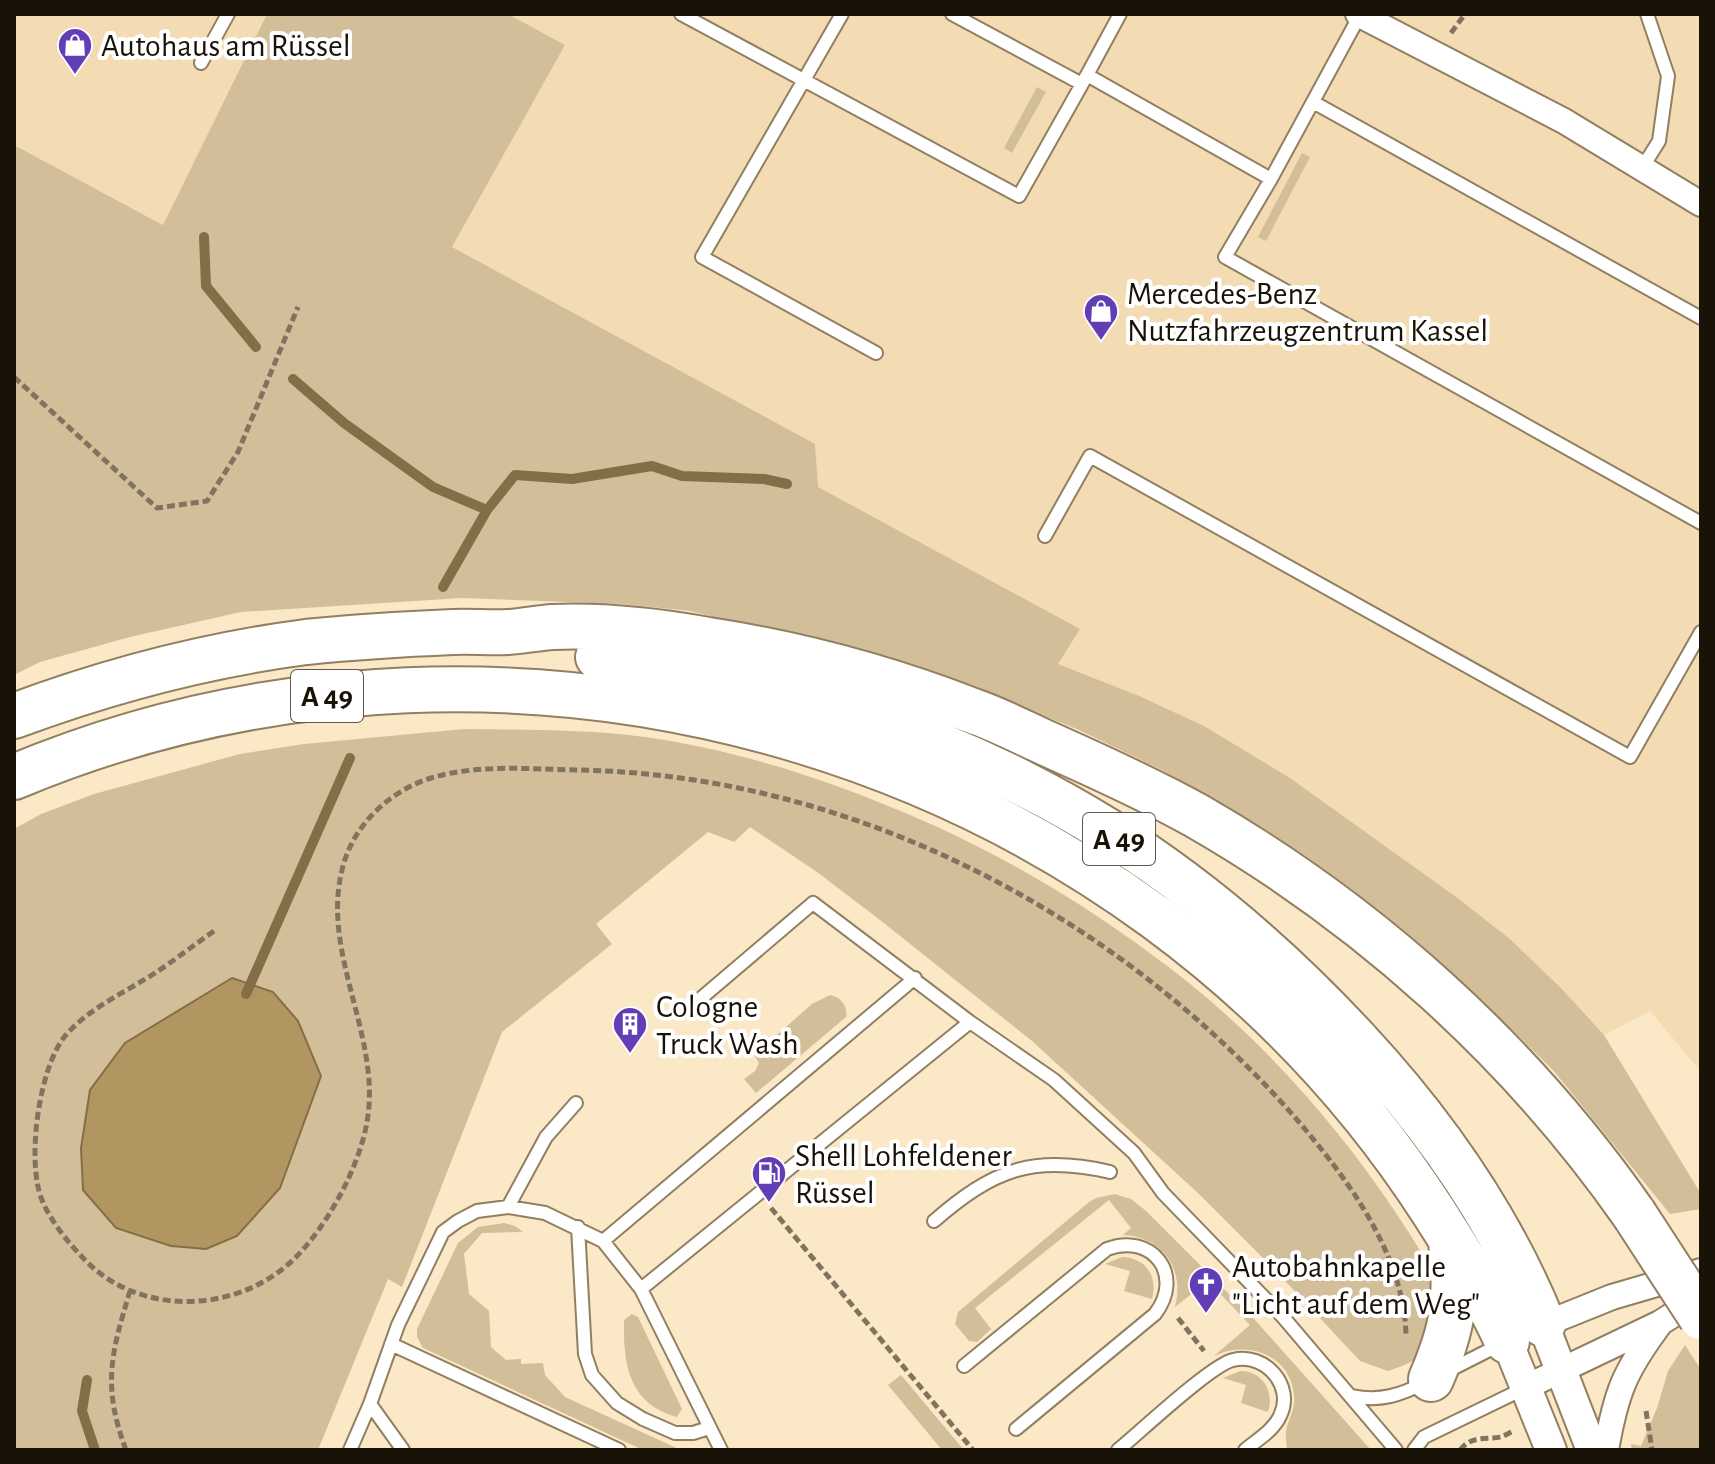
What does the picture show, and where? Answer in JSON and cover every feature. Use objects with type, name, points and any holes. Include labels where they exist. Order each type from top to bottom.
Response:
[{"type":"highway","points":[[505,633],[551,627],[620,630],[704,639],[816,661],[976,711],[1134,783],[1195,815],[1266,858],[1330,903],[1461,1011],[1515,1067],[1576,1136],[1634,1214],[1681,1320]]},
{"type":"highway","name":"A 49","points":[[14,716],[88,690],[233,654],[307,642],[457,632],[505,633],[591,656],[668,666],[738,680],[822,703],[973,761],[1106,830],[1189,888],[1251,938],[1318,1001],[1381,1068],[1436,1136],[1479,1200],[1517,1264],[1525,1332]]},
{"type":"highway","name":"A 49","points":[[14,777],[153,728],[239,708],[327,696],[415,689],[503,689],[581,695],[659,706],[759,728],[871,764],[963,802],[1045,845],[1114,888],[1207,958],[1267,1011],[1357,1106],[1412,1179],[1488,1300],[1525,1332]]},
{"type":"highway","points":[[14,810],[153,728]]},
{"type":"highway","points":[[1431,1379],[1453,1321],[1455,1279],[1451,1239]]},
{"type":"street","points":[[1359,15],[1564,121],[1701,204]]},
{"type":"street","points":[[1525,1332],[1612,1297],[1701,1271]]},
{"type":"street","points":[[1606,1450],[1616,1396],[1633,1360],[1681,1320],[1701,1297]]},
{"type":"street","points":[[1526,1387],[1681,1320]]},
{"type":"street","points":[[1525,1332],[1562,1370],[1592,1450]]},
{"type":"street","points":[[1525,1332],[1526,1387],[1551,1450]]},
{"type":"lane","points":[[201,63],[228,14]]},
{"type":"lane","points":[[681,14],[1019,196],[1120,14]]},
{"type":"lane","points":[[842,14],[702,257],[876,353]]},
{"type":"lane","points":[[952,14],[1085,80],[1271,179]]},
{"type":"lane","points":[[1642,168],[1659,141],[1668,76],[1647,14]]},
{"type":"lane","points":[[1359,15],[1271,179],[1225,257],[1701,523]]},
{"type":"lane","points":[[1313,102],[1701,318]]},
{"type":"lane","points":[[1045,536],[1090,456],[1630,757],[1701,632]]},
{"type":"lane","points":[[686,1011],[813,903],[970,1022],[1054,1080],[1134,1153],[1163,1193],[1243,1273],[1396,1450]]},
{"type":"lane","points":[[603,1241],[915,978]]},
{"type":"lane","points":[[641,1289],[970,1022]]},
{"type":"lane","points":[[508,1207],[546,1137],[576,1103]]},
{"type":"lane","points":[[934,1221],[959,1199],[1005,1172],[1051,1163],[1081,1165],[1110,1172]]},
{"type":"lane","points":[[350,1450],[391,1344],[443,1232],[477,1211],[508,1207],[545,1213],[603,1241],[641,1289],[721,1450]]},
{"type":"lane","points":[[578,1227],[585,1354],[592,1375],[617,1403],[643,1419],[675,1433],[693,1433],[709,1428]]},
{"type":"lane","points":[[964,1366],[1107,1249],[1132,1244],[1155,1255],[1167,1278],[1164,1302],[1155,1314],[1016,1429]]},
{"type":"lane","points":[[1351,1395],[1375,1399],[1389,1397],[1525,1332]]},
{"type":"lane","points":[[391,1344],[619,1450]]},
{"type":"lane","points":[[1118,1450],[1218,1367],[1244,1358],[1269,1367],[1278,1377],[1284,1402],[1274,1426],[1245,1450]]},
{"type":"lane","points":[[1414,1450],[1424,1437],[1526,1387]]},
{"type":"lane","points":[[370,1404],[403,1450]]},
{"type":"path","points":[[14,377],[157,508],[207,501],[238,452],[298,307]]},
{"type":"path","points":[[214,931],[159,971],[91,1012],[62,1039],[50,1064],[39,1107],[34,1168],[41,1199],[63,1235],[91,1266],[130,1291],[170,1303],[202,1301],[247,1290],[290,1263],[326,1221],[350,1171],[367,1123],[369,1068],[338,915],[342,867],[361,828],[388,798],[414,783],[445,774],[498,769],[596,770],[710,781],[821,807],[925,847],[1040,906],[1121,959],[1203,1022],[1274,1094],[1323,1151],[1392,1262],[1405,1309],[1406,1339]]},
{"type":"path","points":[[759,1193],[973,1450]]},
{"type":"path","points":[[126,1450],[110,1391],[114,1346],[130,1291]]},
{"type":"path","points":[[1164,1302],[1218,1367]]},
{"type":"path","points":[[1646,1403],[1645,1418],[1652,1450]]},
{"type":"path","points":[[1460,1450],[1464,1444],[1486,1437],[1501,1437],[1538,1419]]},
{"type":"shaded area","points":[[14,14],[267,14],[164,225],[14,145]]},
{"type":"shaded area","points":[[267,14],[508,14],[565,45],[452,247],[815,444],[818,487],[1080,629],[1058,664],[1204,726],[1290,778],[1459,899],[1510,939],[1604,1035],[1701,1194],[1701,1209],[1670,1214],[1553,1070],[1485,1004],[1352,890],[1239,815],[1162,770],[1079,730],[927,672],[690,611],[621,604],[462,598],[241,612],[130,637],[40,662],[14,675],[14,145],[163,225]]},
{"type":"shaded area","points":[[508,14],[1701,14],[1701,1072],[1650,1011],[1604,1035],[1510,939],[1290,778],[1057,664],[1079,629],[817,487],[451,247],[565,45]]},
{"type":"shaded area","points":[[1037,87],[1046,92],[1012,153],[1004,148]]},
{"type":"shaded area","points":[[1302,153],[1310,157],[1266,241],[1258,237]]},
{"type":"shaded area","points":[[464,729],[622,734],[677,742],[771,765],[833,785],[927,822],[994,855],[1090,912],[1151,954],[1221,1010],[1286,1074],[1345,1143],[1398,1216],[1433,1277],[1437,1297],[1421,1353],[1411,1362],[1388,1371],[1360,1361],[1198,1193],[1032,1041],[817,872],[750,827],[734,842],[708,832],[596,924],[612,944],[502,1032],[402,1287],[388,1279],[318,1450],[14,1450],[14,829],[41,814],[94,794],[240,754],[304,744]]},
{"type":"shaded area","points":[[232,978],[273,992],[298,1021],[321,1076],[280,1188],[237,1236],[206,1249],[171,1246],[116,1228],[83,1190],[81,1148],[90,1090],[125,1043]]},
{"type":"shaded area","points":[[830,995],[843,1003],[846,1017],[756,1093],[744,1079],[755,1071],[759,1063],[754,1055],[812,1004]]},
{"type":"shaded area","points":[[1115,1194],[1131,1199],[1145,1210],[1256,1321],[1371,1450],[1287,1450],[1286,1431],[1294,1395],[1284,1369],[1276,1360],[1253,1350],[1227,1351],[1214,1356],[1250,1325],[1208,1281],[1175,1307],[1177,1280],[1168,1258],[1149,1242],[1123,1235],[1131,1228],[1109,1200],[975,1308],[991,1329],[977,1342],[969,1341],[955,1324],[958,1312],[1089,1202]]},
{"type":"shaded area","points":[[504,1223],[523,1232],[482,1233],[464,1254],[469,1294],[489,1311],[491,1347],[506,1360],[521,1359],[521,1364],[543,1363],[545,1375],[565,1397],[681,1450],[643,1450],[423,1348],[417,1337],[417,1329],[458,1243],[478,1227]]},
{"type":"shaded area","points":[[1122,1257],[1138,1261],[1149,1270],[1153,1283],[1152,1299],[1124,1291],[1130,1271],[1105,1264]]},
{"type":"shaded area","points":[[632,1314],[638,1317],[682,1409],[677,1417],[648,1402],[632,1380],[625,1351],[624,1320]]},
{"type":"shaded area","points":[[1685,1345],[1701,1370],[1701,1450],[1632,1450],[1631,1444],[1641,1446],[1668,1371]]},
{"type":"shaded area","points":[[1240,1371],[1255,1374],[1265,1384],[1270,1397],[1268,1412],[1241,1403],[1246,1385],[1223,1378]]},
{"type":"shaded area","points":[[901,1375],[962,1450],[942,1450],[888,1385]]},
{"type":"waterway","points":[[204,237],[206,286],[256,347]]},
{"type":"waterway","points":[[293,379],[344,423],[433,487],[487,510]]},
{"type":"waterway","points":[[443,587],[487,510],[515,475],[572,479],[652,466],[682,476],[764,479],[787,484]]},
{"type":"waterway","points":[[246,994],[350,758]]},
{"type":"waterway","points":[[87,1380],[82,1411],[95,1450]]},
{"type":"place","name":"Autohaus am Rüssel","points":[[75,76]]},
{"type":"place","name":"Mercedes-Benz Nutzfahrzeugzentrum Kassel","points":[[1101,342]]},
{"type":"place","name":"Cologne Truck Wash","points":[[630,1055]]},
{"type":"place","name":"Shell Lohfeldener Rüssel","points":[[769,1204]]},
{"type":"place","name":"Autobahnkapelle \"Licht auf dem Weg\"","points":[[1206,1315]]}]
